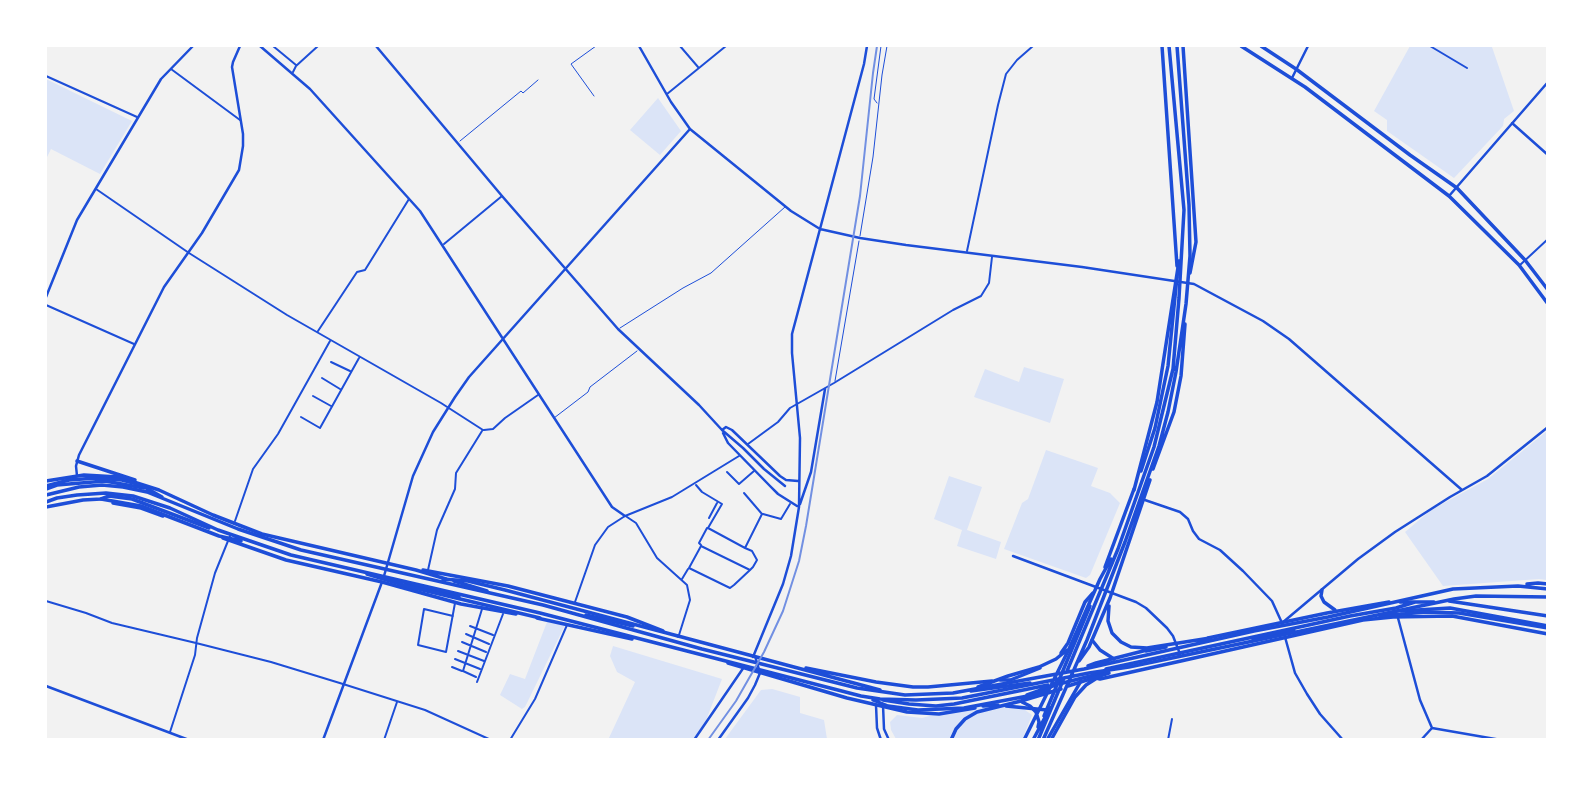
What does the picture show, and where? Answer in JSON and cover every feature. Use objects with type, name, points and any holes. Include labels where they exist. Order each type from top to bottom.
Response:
[{"type":"main road","points":[[1041,740],[1047,710],[1134,490],[1155,428],[1168,366],[1178,282],[1162,46]]},
{"type":"main road","points":[[1041,740],[1118,549],[1154,447],[1173,369],[1184,232],[1169,46]]},
{"type":"main road","points":[[1041,740],[1076,669],[1174,412],[1185,348],[1190,256],[1177,46]]},
{"type":"main road","points":[[1140,499],[1170,402],[1181,348],[1188,283],[1196,242],[1183,46]]},
{"type":"main road","points":[[1241,46],[1292,78],[1449,196],[1520,265],[1548,304]]},
{"type":"main road","points":[[1261,46],[1457,188],[1525,260],[1548,290]]},
{"type":"main road","points":[[1134,490],[1157,402],[1184,232]]},
{"type":"main road","points":[[862,696],[888,706],[918,710],[964,708],[1023,698],[1045,691],[1068,674],[1080,660],[1110,598],[1141,509],[1176,372],[1186,304]]},
{"type":"main road","points":[[1041,740],[1087,640],[1159,446]]},
{"type":"main road","points":[[77,461],[123,475],[262,534],[388,563],[508,597],[699,641],[878,690],[914,696],[999,688],[1177,644],[1385,602],[1396,610]]},
{"type":"main road","points":[[46,485],[84,475],[118,477],[140,483]]},
{"type":"main road","points":[[46,485],[96,478],[122,480],[153,491],[167,500]]},
{"type":"main road","points":[[46,485],[105,481],[169,495]]},
{"type":"main road","points":[[46,495],[102,485],[147,492],[238,530],[301,550],[544,605],[857,688],[905,695],[970,691],[1254,631]]},
{"type":"main road","points":[[46,502],[77,495],[133,496],[170,508],[218,530],[291,555],[540,613],[880,699],[916,701],[962,698],[1476,596],[1548,597]]},
{"type":"main road","points":[[101,499],[110,496],[132,499],[286,560],[540,618]]},
{"type":"main road","points":[[101,499],[141,508],[228,538],[302,556],[455,602],[568,624],[696,654],[876,706],[907,712],[931,714],[969,709],[1036,692],[1072,676],[1100,678],[1181,661],[1284,634]]},
{"type":"main road","points":[[46,508],[101,499],[141,506],[219,536],[254,543]]},
{"type":"main road","points":[[1024,740],[1100,579],[1118,549]]},
{"type":"main road","points":[[302,556],[318,568]]},
{"type":"main road","points":[[352,569],[481,606],[540,618]]},
{"type":"main road","points":[[415,570],[428,570],[508,586],[627,617],[678,636]]},
{"type":"main road","points":[[431,578],[481,584],[678,636]]},
{"type":"main road","points":[[1110,598],[1108,621],[1112,633],[1118,640],[1138,649],[1328,617],[1453,589],[1538,583],[1548,586]]},
{"type":"main road","points":[[999,688],[1010,680],[1048,663],[1061,653],[1086,602],[1097,588]]},
{"type":"main road","points":[[1322,590],[1324,603],[1337,611]]},
{"type":"main road","points":[[1396,610],[1415,602],[1452,601],[1548,615]]},
{"type":"main road","points":[[1019,684],[1070,682],[1180,653],[1396,610],[1450,608],[1546,629]]},
{"type":"main road","points":[[1364,617],[1426,612],[1460,613],[1546,629]]},
{"type":"main road","points":[[1089,635],[1100,650],[1115,659]]},
{"type":"main road","points":[[696,654],[699,641]]},
{"type":"main road","points":[[1037,733],[1055,697],[1070,679],[1083,669],[1096,663],[1163,646]]},
{"type":"main road","points":[[956,684],[970,691],[1039,667],[1069,649]]},
{"type":"main road","points":[[797,667],[876,682],[920,687],[1010,680]]},
{"type":"main road","points":[[951,740],[965,719],[977,712],[1042,695],[1129,667]]},
{"type":"main road","points":[[1041,740],[1080,691],[1092,681],[1109,673]]},
{"type":"main road","points":[[1041,740],[1085,676]]},
{"type":"main road","points":[[782,679],[799,680],[876,699],[936,706],[1001,696],[1059,682]]},
{"type":"main road","points":[[999,688],[1001,696]]},
{"type":"main road","points":[[1006,701],[1025,703],[1034,709],[1038,717],[1037,733],[1041,740]]},
{"type":"main road","points":[[954,704],[969,709]]},
{"type":"main road","points":[[982,706],[1000,705],[1047,710]]},
{"type":"street","points":[[46,297],[74,225],[161,79],[193,46]]},
{"type":"street","points":[[83,500],[77,476],[77,461],[103,406],[167,282],[207,226],[239,170],[243,146],[232,67],[240,46]]},
{"type":"street","points":[[262,46],[329,108],[410,198],[612,508],[636,523],[657,558],[687,585],[690,600],[678,636]]},
{"type":"street","points":[[273,46],[296,66]]},
{"type":"street","points":[[293,73],[296,66],[318,46]]},
{"type":"street","points":[[376,46],[618,329],[722,430],[785,486]]},
{"type":"street","points":[[639,46],[666,95],[690,130],[785,207],[820,229],[860,238],[1188,283],[1207,290],[1263,321],[1289,340],[1462,490]]},
{"type":"street","points":[[680,46],[698,68]]},
{"type":"street","points":[[666,95],[726,46]]},
{"type":"street","points":[[799,507],[801,455],[792,334],[867,46]]},
{"type":"street","points":[[967,252],[1006,74],[1033,46]]},
{"type":"street","points":[[1292,78],[1308,46]]},
{"type":"street","points":[[1430,46],[1467,68]]},
{"type":"street","points":[[171,69],[241,120]]},
{"type":"street","points":[[46,76],[138,117]]},
{"type":"street","points":[[1449,196],[1548,82]]},
{"type":"street","points":[[1512,123],[1548,155]]},
{"type":"street","points":[[323,740],[383,580],[413,476],[447,407],[469,377],[690,130]]},
{"type":"street","points":[[96,189],[189,253],[483,430],[493,429],[538,395]]},
{"type":"street","points":[[443,245],[502,196]]},
{"type":"street","points":[[317,332],[357,272],[365,270],[410,198]]},
{"type":"street","points":[[1520,265],[1548,239]]},
{"type":"street","points":[[748,444],[778,422],[790,408],[981,296],[989,283],[992,256]]},
{"type":"street","points":[[46,305],[135,344]]},
{"type":"street","points":[[235,523],[253,469],[278,434],[330,340]]},
{"type":"street","points":[[301,417],[320,428],[359,357]]},
{"type":"street","points":[[331,362],[351,372]]},
{"type":"street","points":[[322,378],[341,390]]},
{"type":"street","points":[[694,740],[743,668],[755,656],[783,584],[791,556],[799,507],[811,472],[825,389]]},
{"type":"street","points":[[313,396],[331,407]]},
{"type":"street","points":[[1282,623],[1358,559],[1395,532],[1487,476],[1548,427]]},
{"type":"street","points":[[722,430],[729,428],[780,476],[786,480],[798,481]]},
{"type":"street","points":[[428,570],[437,530],[455,489],[456,473],[483,430]]},
{"type":"street","points":[[722,430],[726,440],[740,456],[778,494],[799,507]]},
{"type":"street","points":[[572,612],[599,538],[608,527],[625,516],[661,503],[740,456]]},
{"type":"street","points":[[727,472],[739,484],[755,470]]},
{"type":"street","points":[[682,580],[701,545],[699,543],[707,527],[722,504],[702,492],[696,484]]},
{"type":"street","points":[[744,493],[762,514],[781,519],[791,502]]},
{"type":"street","points":[[1140,499],[1180,512],[1188,519],[1199,539],[1220,550],[1272,601],[1282,623],[1295,673],[1320,714],[1343,740]]},
{"type":"street","points":[[709,518],[718,502]]},
{"type":"street","points":[[745,548],[762,514]]},
{"type":"street","points":[[689,568],[728,588],[750,570],[757,560],[752,551],[708,528]]},
{"type":"street","points":[[170,732],[195,654],[215,573],[228,538]]},
{"type":"street","points":[[701,545],[750,570]]},
{"type":"street","points":[[1013,556],[1146,608],[1173,636],[1181,661]]},
{"type":"street","points":[[46,601],[86,612],[112,623],[271,662],[343,684],[425,710],[491,740]]},
{"type":"street","points":[[453,616],[424,609],[417,644],[446,652],[453,616],[455,602]]},
{"type":"street","points":[[463,671],[477,629],[481,606]]},
{"type":"street","points":[[1396,610],[1420,700],[1432,728]]},
{"type":"street","points":[[477,682],[505,612]]},
{"type":"street","points":[[510,740],[535,699],[568,624]]},
{"type":"street","points":[[470,626],[493,635]]},
{"type":"street","points":[[466,634],[489,643]]},
{"type":"street","points":[[462,642],[486,652]]},
{"type":"street","points":[[458,651],[484,661]]},
{"type":"street","points":[[718,740],[748,698],[760,673],[755,656]]},
{"type":"street","points":[[455,659],[480,669]]},
{"type":"street","points":[[452,667],[476,677]]},
{"type":"street","points":[[876,682],[884,708],[884,729],[889,740]]},
{"type":"street","points":[[46,686],[189,739]]},
{"type":"street","points":[[878,690],[877,728],[881,740]]},
{"type":"street","points":[[384,740],[397,701]]},
{"type":"street","points":[[1168,740],[1172,719]]},
{"type":"street","points":[[1421,740],[1432,728]]},
{"type":"street","points":[[1432,728],[1501,740]]},
{"type":"lane","points":[[594,96],[570,64],[596,46]]},
{"type":"lane","points":[[878,105],[874,99],[880,46]]},
{"type":"lane","points":[[834,383],[873,157],[886,46]]},
{"type":"lane","points":[[458,143],[538,80]]},
{"type":"lane","points":[[618,329],[711,273],[785,207]]},
{"type":"lane","points":[[554,419],[639,349]]},
{"type":"shaded area","points":[[1410,46],[1492,47],[1514,111],[1504,119],[1503,126],[1454,178],[1387,131],[1387,120],[1374,111]]},
{"type":"shaded area","points":[[46,79],[132,121],[100,174],[51,149],[46,159]]},
{"type":"shaded area","points":[[658,98],[681,131],[660,155],[630,130]]},
{"type":"shaded area","points":[[1024,367],[1064,379],[1050,423],[974,397],[985,369],[1019,382]]},
{"type":"shaded area","points":[[1547,431],[1547,580],[1443,586],[1405,532],[1431,510],[1488,479]]},
{"type":"shaded area","points":[[1046,450],[1098,468],[1091,486],[1110,493],[1120,503],[1090,575],[1086,578],[1004,549],[1022,503],[1028,499]]},
{"type":"shaded area","points":[[949,476],[982,487],[967,530],[1001,542],[996,559],[957,546],[962,530],[934,519]]},
{"type":"shaded area","points":[[547,622],[565,625],[522,709],[500,695],[510,674],[525,679]]},
{"type":"shaded area","points":[[613,646],[722,679],[705,723],[693,739],[608,740],[635,682],[617,672],[610,656]]},
{"type":"shaded area","points":[[772,689],[800,697],[800,713],[824,720],[827,739],[725,739],[761,690]]},
{"type":"shaded area","points":[[971,705],[1018,705],[1032,715],[1022,740],[896,739],[891,730],[890,722],[897,715],[922,718]]},
{"type":"railway","points":[[708,740],[736,701],[764,652],[783,611],[799,561],[860,196],[877,46]]}]
